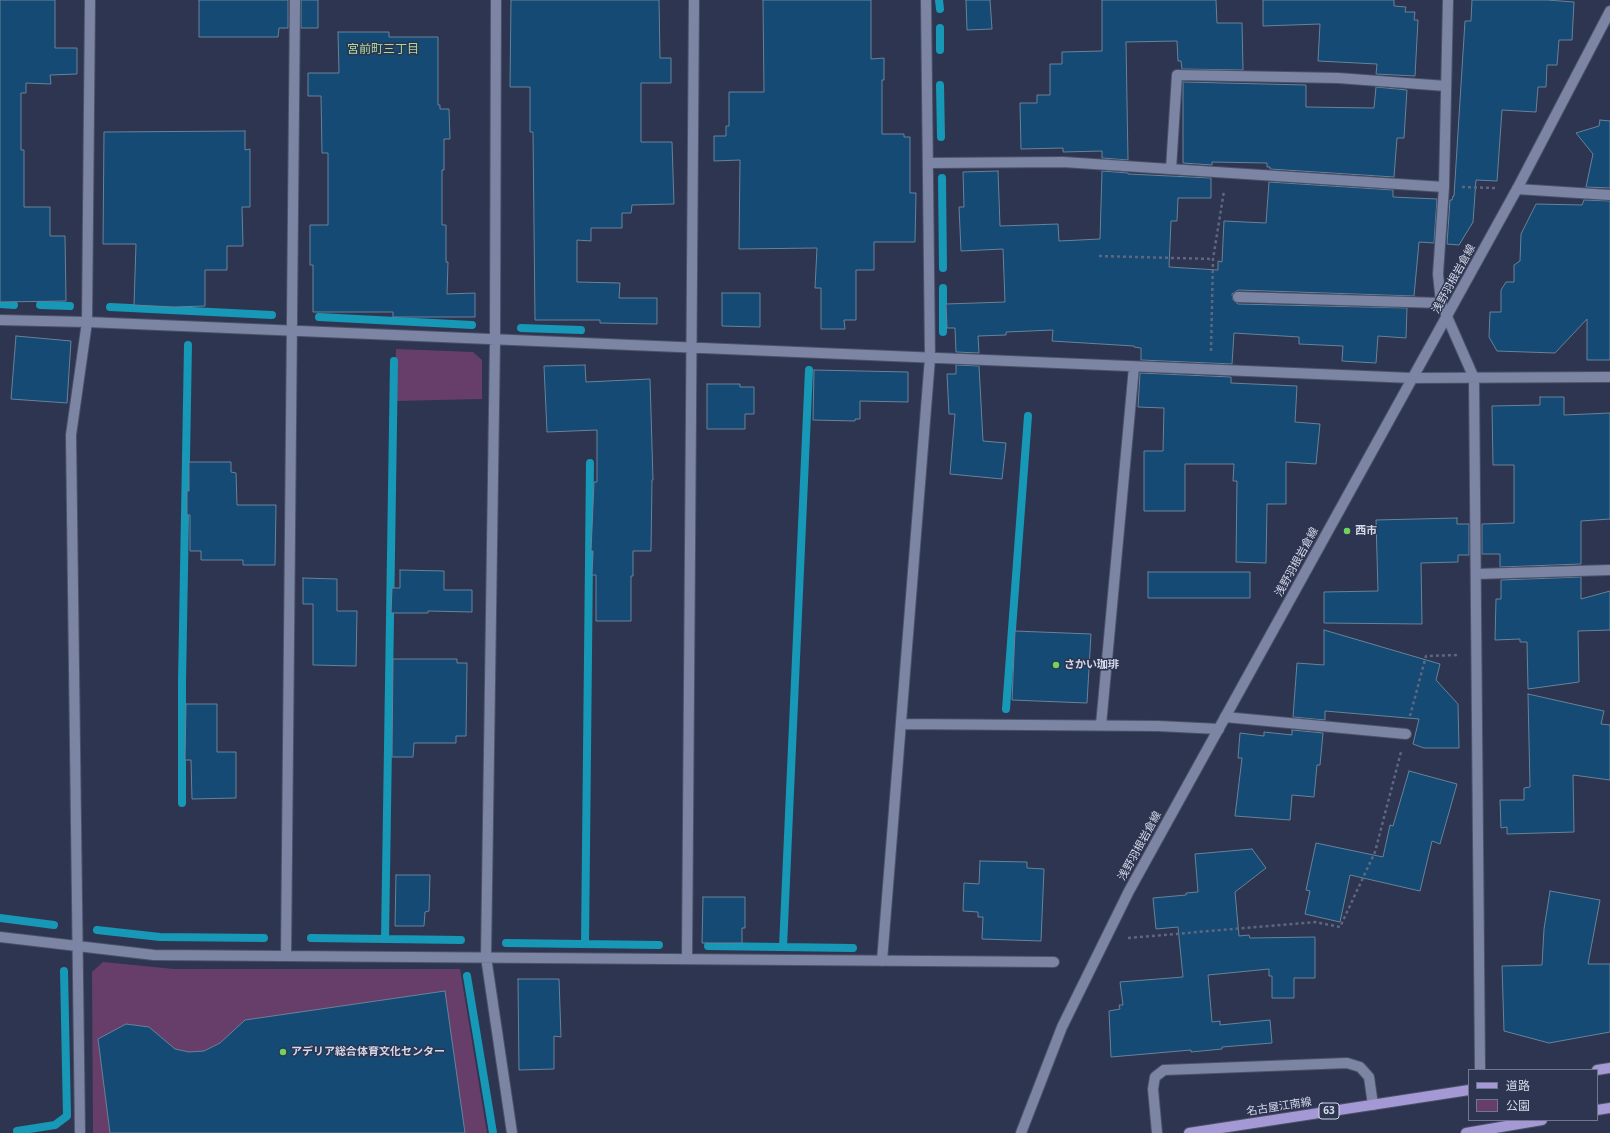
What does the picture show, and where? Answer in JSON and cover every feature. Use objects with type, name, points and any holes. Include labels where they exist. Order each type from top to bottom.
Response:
[{"type":"main road","points":[[1598,1070],[1610,1068]]},
{"type":"main road","name":"名古屋江南線","points":[[1188,1133],[1468,1090]]},
{"type":"main road","points":[[1598,1110],[1610,1108]]},
{"type":"main road","points":[[1466,1133],[1482,1132],[1537,1121]]},
{"type":"street","points":[[80,1133],[71,435],[87,322],[90,0]]},
{"type":"street","points":[[286,956],[295,0]]},
{"type":"street","points":[[496,0],[495,339],[486,957],[512,1133]]},
{"type":"street","points":[[688,959],[694,0]]},
{"type":"street","points":[[882,961],[930,358],[926,0]]},
{"type":"street","points":[[1448,0],[1444,186],[1438,274],[1441,303],[1474,378],[1480,1069]]},
{"type":"street","name":"浅野羽根岩倉線","points":[[1021,1133],[1062,1027],[1104,940],[1517,189],[1610,11]]},
{"type":"street","points":[[1170,169],[1177,75],[1338,78],[1446,86]]},
{"type":"street","points":[[928,163],[1063,162],[1444,186]]},
{"type":"street","points":[[1517,189],[1610,195]]},
{"type":"street","points":[[1238,297],[1441,303]]},
{"type":"street","points":[[0,320],[87,322],[1412,378],[1610,377]]},
{"type":"street","points":[[1101,725],[1134,367]]},
{"type":"street","points":[[1476,574],[1610,570]]},
{"type":"street","points":[[1226,717],[1406,734]]},
{"type":"street","points":[[901,724],[1101,725],[1219,729]]},
{"type":"street","points":[[0,937],[154,955],[1054,962]]},
{"type":"street","points":[[1157,1133],[1153,1089],[1155,1077],[1164,1070],[1347,1064],[1360,1068],[1369,1077],[1373,1105]]},
{"type":"path","points":[[1211,370],[1213,259],[1227,173]]},
{"type":"path","points":[[1444,186],[1517,189]]},
{"type":"path","points":[[1099,256],[1213,259]]},
{"type":"path","points":[[1104,940],[1315,922],[1340,927],[1375,852],[1426,656],[1477,655]]},
{"type":"green space","points":[[396,349],[473,352],[482,360],[482,399],[395,401]]},
{"type":"green space","name":"アデリア総合体育文化センター","points":[[103,962],[174,969],[460,969],[487,1133],[93,1133],[92,972]]},
{"type":"building","points":[[0,0],[55,0],[55,48],[77,48],[77,74],[50,75],[51,84],[26,83],[26,93],[21,93],[21,150],[24,150],[24,207],[50,207],[50,236],[65,236],[66,301],[0,302]]},
{"type":"building","points":[[199,0],[288,0],[288,28],[279,28],[278,37],[199,37]]},
{"type":"building","points":[[301,0],[318,0],[318,28],[301,28]]},
{"type":"building","points":[[511,0],[659,0],[660,58],[671,58],[671,83],[641,83],[641,142],[672,142],[674,204],[632,205],[631,213],[622,213],[622,228],[591,228],[591,241],[577,240],[577,282],[620,283],[619,298],[657,298],[657,324],[600,323],[600,320],[535,320],[533,132],[530,132],[530,87],[510,87]]},
{"type":"building","points":[[763,0],[871,0],[871,59],[884,58],[884,80],[882,80],[882,134],[904,134],[904,137],[910,137],[910,193],[916,193],[915,242],[874,242],[874,270],[856,270],[856,320],[844,320],[845,329],[821,329],[821,288],[815,288],[817,248],[739,249],[740,160],[714,161],[714,136],[726,136],[726,126],[729,126],[729,92],[764,92]]},
{"type":"building","points":[[966,0],[990,0],[992,29],[967,30]]},
{"type":"building","points":[[1102,0],[1216,0],[1217,23],[1242,23],[1243,70],[1182,69],[1181,61],[1178,61],[1177,41],[1126,42],[1128,160],[1102,158],[1102,151],[1063,152],[1063,148],[1021,149],[1020,103],[1037,103],[1037,95],[1050,95],[1050,64],[1062,64],[1062,52],[1102,51]]},
{"type":"building","points":[[1263,0],[1394,0],[1394,6],[1406,7],[1405,12],[1415,12],[1414,20],[1418,20],[1415,76],[1376,74],[1377,64],[1318,61],[1320,24],[1263,26]]},
{"type":"building","points":[[1472,0],[1547,0],[1574,2],[1572,40],[1559,40],[1557,65],[1547,65],[1546,87],[1538,87],[1536,112],[1502,110],[1497,181],[1476,180],[1473,222],[1459,245],[1447,244],[1450,200],[1452,200],[1454,196],[1465,21],[1471,21]]},
{"type":"building","points":[[338,32],[389,32],[389,37],[438,37],[438,105],[440,105],[440,109],[449,109],[450,139],[444,139],[444,170],[442,170],[442,225],[446,225],[446,262],[448,262],[447,294],[475,293],[475,317],[393,317],[393,312],[313,312],[313,265],[310,265],[310,225],[328,225],[328,153],[322,153],[321,96],[308,96],[308,73],[339,73]]},
{"type":"building","points":[[1183,82],[1306,85],[1306,107],[1374,108],[1376,87],[1407,90],[1404,138],[1397,138],[1394,177],[1270,169],[1270,167],[1267,167],[1267,163],[1212,162],[1212,165],[1183,163]]},
{"type":"building","points":[[1600,120],[1610,121],[1610,188],[1586,187],[1593,154],[1576,133],[1599,126]]},
{"type":"building","points":[[245,131],[245,150],[250,149],[250,207],[242,207],[243,246],[227,246],[227,270],[205,270],[205,306],[174,307],[134,305],[136,244],[103,244],[104,132]]},
{"type":"building","points":[[998,171],[1000,226],[1058,224],[1059,241],[1100,239],[1102,171],[1128,174],[1211,178],[1211,198],[1178,198],[1177,221],[1171,221],[1169,267],[1218,270],[1218,261],[1222,262],[1224,221],[1266,223],[1269,182],[1393,190],[1393,197],[1437,199],[1434,243],[1419,242],[1414,296],[1238,290],[1232,294],[1233,300],[1238,304],[1407,308],[1406,338],[1378,336],[1376,363],[1342,361],[1343,346],[1299,344],[1299,337],[1234,333],[1232,364],[1141,360],[1141,348],[1134,346],[1052,341],[1053,330],[1006,332],[1006,335],[978,336],[979,353],[956,352],[955,328],[947,328],[946,304],[1005,302],[1003,249],[961,251],[959,207],[964,207],[963,172]]},
{"type":"building","points":[[1584,200],[1610,201],[1610,360],[1587,360],[1587,319],[1555,353],[1497,351],[1489,337],[1490,312],[1501,312],[1501,290],[1506,282],[1514,282],[1514,265],[1520,261],[1521,234],[1536,204],[1582,205]]},
{"type":"building","points":[[722,293],[760,293],[760,327],[722,326]]},
{"type":"building","points":[[16,336],[71,341],[67,403],[11,399]]},
{"type":"building","points":[[585,365],[586,382],[650,379],[653,480],[651,551],[633,551],[633,576],[631,576],[631,621],[596,621],[596,575],[592,575],[593,551],[591,551],[594,482],[597,482],[597,430],[547,432],[544,366]]},
{"type":"building","points":[[956,365],[979,366],[983,441],[1006,443],[1002,479],[950,474],[955,414],[949,414],[947,374],[956,374]]},
{"type":"building","points":[[814,370],[908,372],[908,402],[860,401],[860,419],[855,419],[855,421],[813,420]]},
{"type":"building","points":[[1140,373],[1231,377],[1231,383],[1297,386],[1295,422],[1320,424],[1316,464],[1286,462],[1286,504],[1267,504],[1266,563],[1236,562],[1237,481],[1233,481],[1234,464],[1185,464],[1185,511],[1144,511],[1144,451],[1163,451],[1164,408],[1138,407]]},
{"type":"building","points":[[707,384],[740,384],[740,387],[754,387],[754,414],[745,414],[745,429],[707,429]]},
{"type":"building","points":[[1540,397],[1564,397],[1564,415],[1610,413],[1610,519],[1581,521],[1581,564],[1500,567],[1500,554],[1482,554],[1482,524],[1514,523],[1514,465],[1493,465],[1492,406],[1540,405]]},
{"type":"building","points":[[189,462],[231,462],[231,472],[236,473],[237,505],[276,505],[275,565],[243,565],[243,560],[201,560],[201,551],[190,551],[190,515],[187,515]]},
{"type":"building","points":[[1457,518],[1457,524],[1469,524],[1469,555],[1458,555],[1458,562],[1421,563],[1422,624],[1324,623],[1324,592],[1378,591],[1376,520]]},
{"type":"building","points":[[400,570],[444,571],[444,590],[472,590],[472,612],[428,611],[428,613],[391,613],[392,588],[400,588]]},
{"type":"building","points":[[1148,572],[1250,572],[1250,598],[1148,598]]},
{"type":"building","points":[[1581,577],[1581,599],[1610,591],[1610,630],[1578,631],[1579,682],[1528,689],[1527,642],[1520,642],[1520,639],[1495,640],[1496,599],[1501,599],[1501,580]]},
{"type":"building","points":[[303,578],[337,579],[337,611],[357,611],[356,666],[313,665],[313,604],[303,604]]},
{"type":"building","points":[[1324,630],[1440,664],[1436,680],[1458,704],[1459,748],[1424,748],[1413,744],[1419,719],[1325,711],[1325,720],[1293,717],[1297,663],[1324,665]]},
{"type":"building","name":"さかい珈琲","points":[[1015,631],[1091,634],[1087,703],[1012,700]]},
{"type":"building","points":[[393,659],[457,659],[457,663],[467,663],[466,736],[456,736],[456,743],[414,743],[413,757],[392,757]]},
{"type":"building","points":[[1528,694],[1604,711],[1601,724],[1610,725],[1610,780],[1573,775],[1574,832],[1507,834],[1507,827],[1501,828],[1500,800],[1524,800],[1524,788],[1530,787]]},
{"type":"building","points":[[186,704],[217,704],[217,752],[236,752],[236,798],[192,799],[191,760],[185,760]]},
{"type":"building","points":[[1292,730],[1323,733],[1320,765],[1317,765],[1314,797],[1292,795],[1290,820],[1235,816],[1242,758],[1238,758],[1240,733],[1264,736],[1264,732],[1292,735]]},
{"type":"building","points":[[1409,771],[1457,784],[1440,844],[1432,841],[1420,891],[1350,875],[1340,922],[1305,914],[1310,891],[1306,890],[1316,843],[1383,857],[1390,825],[1393,826]]},
{"type":"building","points":[[1252,849],[1266,868],[1235,892],[1239,936],[1249,935],[1250,938],[1315,937],[1315,978],[1294,978],[1294,998],[1272,998],[1272,976],[1269,976],[1269,969],[1208,975],[1212,1022],[1220,1021],[1220,1025],[1270,1020],[1272,1043],[1222,1047],[1222,1049],[1191,1052],[1191,1050],[1111,1057],[1109,1011],[1120,1009],[1119,1005],[1123,1005],[1120,982],[1183,977],[1178,927],[1156,929],[1153,898],[1186,895],[1186,893],[1198,892],[1195,854]]},
{"type":"building","points":[[980,861],[1027,862],[1027,868],[1044,869],[1041,941],[982,939],[983,917],[978,917],[978,912],[963,911],[964,883],[979,884]]},
{"type":"building","points":[[396,875],[430,875],[429,911],[425,912],[424,926],[395,926]]},
{"type":"building","points":[[1550,891],[1600,900],[1588,964],[1610,964],[1610,1032],[1549,1043],[1504,1031],[1502,966],[1542,965],[1544,929]]},
{"type":"building","points":[[703,897],[745,897],[745,928],[742,928],[742,943],[702,943]]},
{"type":"building","points":[[518,979],[559,979],[561,1037],[554,1036],[554,1069],[519,1070]]},
{"type":"building","name":"アデリア総合体育文化センター","points":[[445,991],[465,1133],[110,1133],[98,1039],[126,1024],[149,1027],[175,1049],[189,1052],[204,1051],[220,1043],[245,1020]]},
{"type":"waterway","points":[[939,0],[940,9]]},
{"type":"waterway","points":[[940,28],[940,50]]},
{"type":"waterway","points":[[940,85],[941,137]]},
{"type":"waterway","points":[[942,178],[943,268]]},
{"type":"waterway","points":[[943,288],[943,332]]},
{"type":"waterway","points":[[0,304],[14,305]]},
{"type":"waterway","points":[[40,305],[70,306]]},
{"type":"waterway","points":[[110,307],[272,315]]},
{"type":"waterway","points":[[319,317],[472,325]]},
{"type":"waterway","points":[[521,328],[581,330]]},
{"type":"waterway","points":[[182,803],[182,682],[188,345]]},
{"type":"waterway","points":[[385,939],[394,361]]},
{"type":"waterway","points":[[783,947],[809,370]]},
{"type":"waterway","points":[[1006,709],[1028,416]]},
{"type":"waterway","points":[[585,944],[590,463]]},
{"type":"waterway","points":[[0,918],[54,925]]},
{"type":"waterway","points":[[97,930],[160,937],[264,938]]},
{"type":"waterway","points":[[311,938],[461,940]]},
{"type":"waterway","points":[[506,943],[659,945]]},
{"type":"waterway","points":[[708,946],[853,948]]},
{"type":"waterway","points":[[17,1131],[55,1125],[67,1116],[64,971]]},
{"type":"waterway","points":[[467,976],[493,1133]]},
{"type":"place","name":"西市","points":[[1347,531]]},
{"type":"place","name":"さかい珈琲","points":[[1056,665]]},
{"type":"place","name":"アデリア総合体育文化センター","points":[[283,1052]]},
{"type":"district","name":"宮前町三丁目","points":[[383,50]]}]
